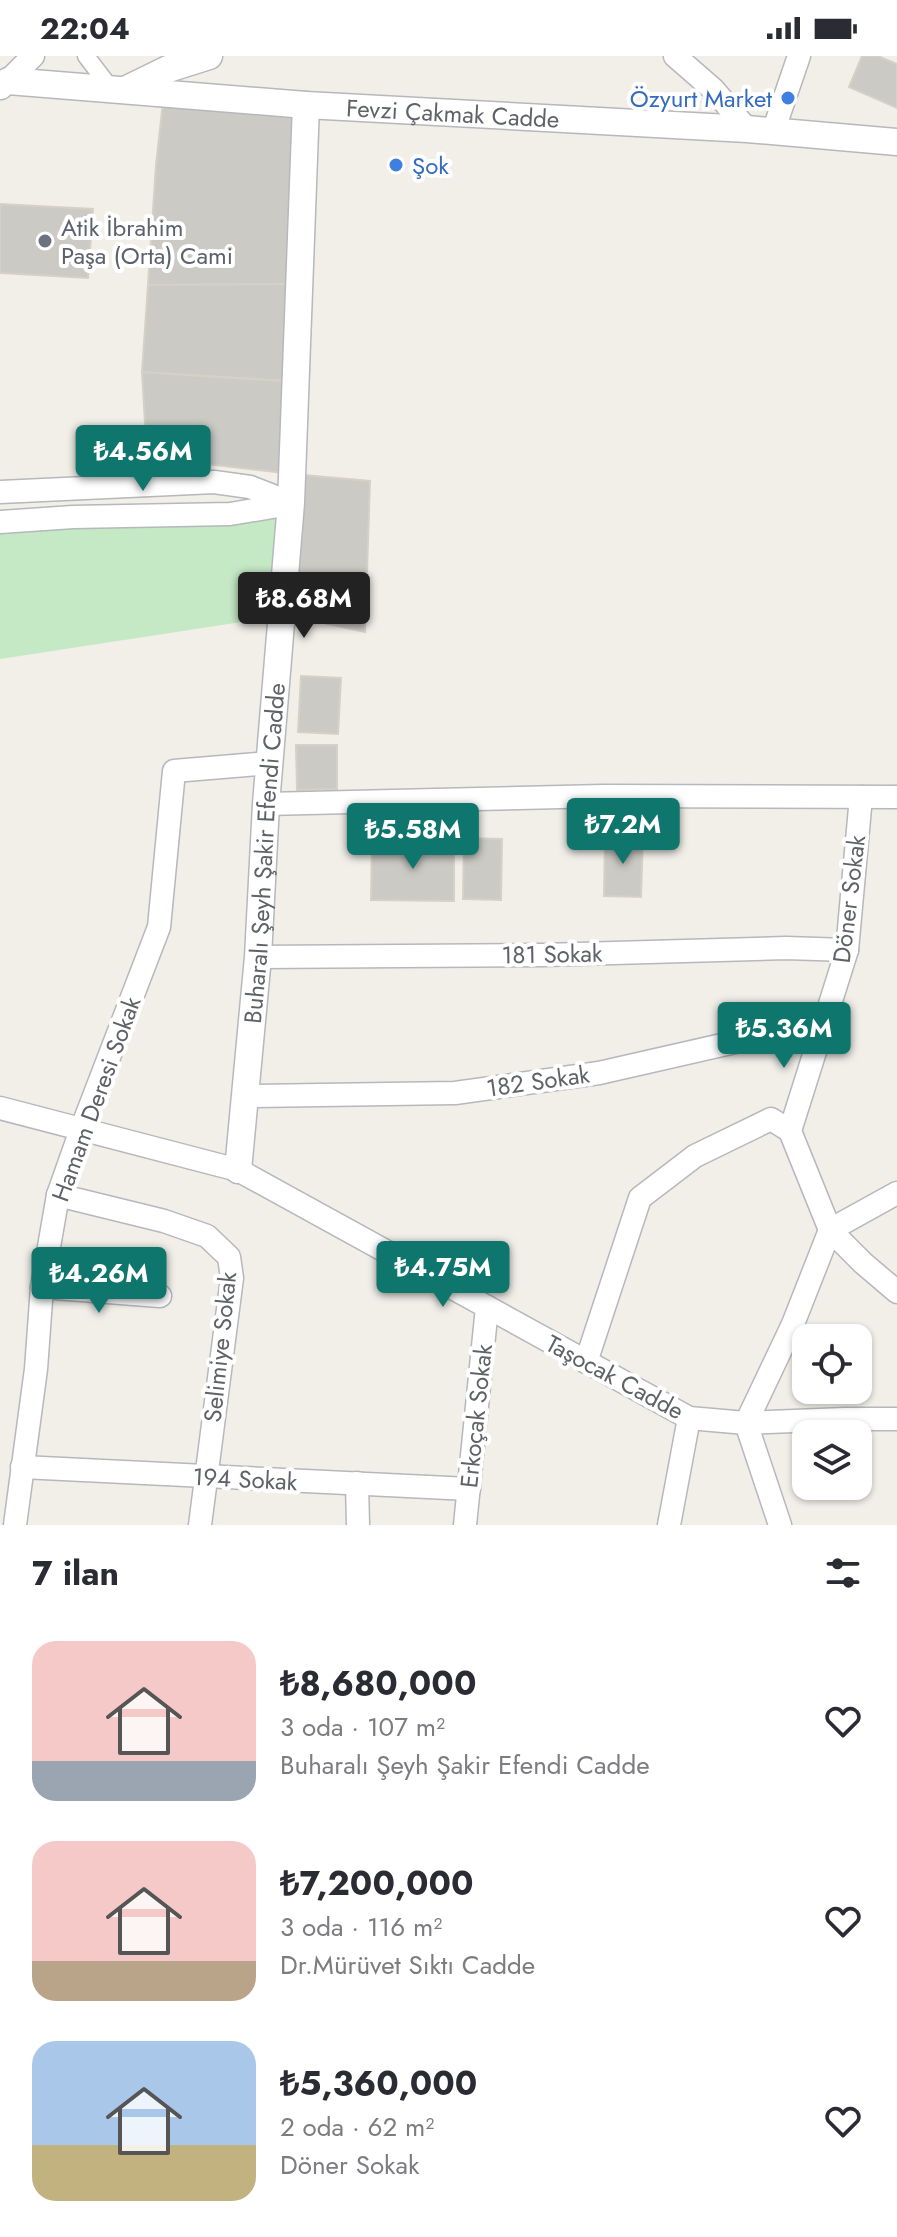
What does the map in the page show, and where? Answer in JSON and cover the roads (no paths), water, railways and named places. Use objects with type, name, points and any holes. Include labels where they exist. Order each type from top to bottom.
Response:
[{"type":"street","points":[[4,85],[33,56]]},
{"type":"street","points":[[86,56],[119,90],[208,56]]},
{"type":"street","points":[[675,56],[714,90],[747,129]]},
{"type":"street","points":[[773,132],[799,56]]},
{"type":"street","name":"Fevzi Çakmak Cadde","points":[[4,85],[747,129],[897,142]]},
{"type":"street","name":"Buharalı Şeyh Şakir Efendi Cadde","points":[[238,1170],[258,957],[266,804],[291,503],[306,105]]},
{"type":"street","points":[[0,492],[214,482],[250,487],[291,503]]},
{"type":"street","points":[[0,522],[73,517],[230,514],[291,503]]},
{"type":"street","name":"Hamam Deresi Sokak","points":[[15,1525],[36,1369],[42,1287],[58,1195],[159,927],[174,771],[269,763]]},
{"type":"street","points":[[266,804],[603,796],[897,797]]},
{"type":"street","name":"Döner Sokak","points":[[790,1131],[847,950],[861,797]]},
{"type":"street","name":"181 Sokak","points":[[258,957],[543,955],[786,948],[847,950]]},
{"type":"street","name":"182 Sokak","points":[[246,1096],[455,1093],[599,1073],[823,1022]]},
{"type":"street","name":"Taşocak Cadde","points":[[0,1108],[238,1170],[689,1418],[746,1423],[897,1419]]},
{"type":"street","points":[[586,1362],[640,1198],[695,1156],[771,1119],[790,1131],[830,1230],[897,1292]]},
{"type":"street","points":[[780,1525],[746,1423],[793,1324],[830,1230],[897,1193]]},
{"type":"street","name":"Selimiye Sokak","points":[[58,1195],[164,1221],[207,1236],[229,1257],[232,1278],[200,1525]]},
{"type":"street","points":[[42,1287],[160,1296]]},
{"type":"street","name":"Erkoçak Sokak","points":[[465,1525],[487,1307]]},
{"type":"street","points":[[669,1525],[689,1418]]},
{"type":"street","name":"194 Sokak","points":[[22,1467],[469,1489]]},
{"type":"street","points":[[357,1483],[358,1525]]},
{"type":"place","name":"Özyurt Market","points":[[788,98]]},
{"type":"place","name":"Şok","points":[[396,165]]},
{"type":"place","name":"Atik İbrahim Paşa (Orta) Cami","points":[[45,241]]}]
